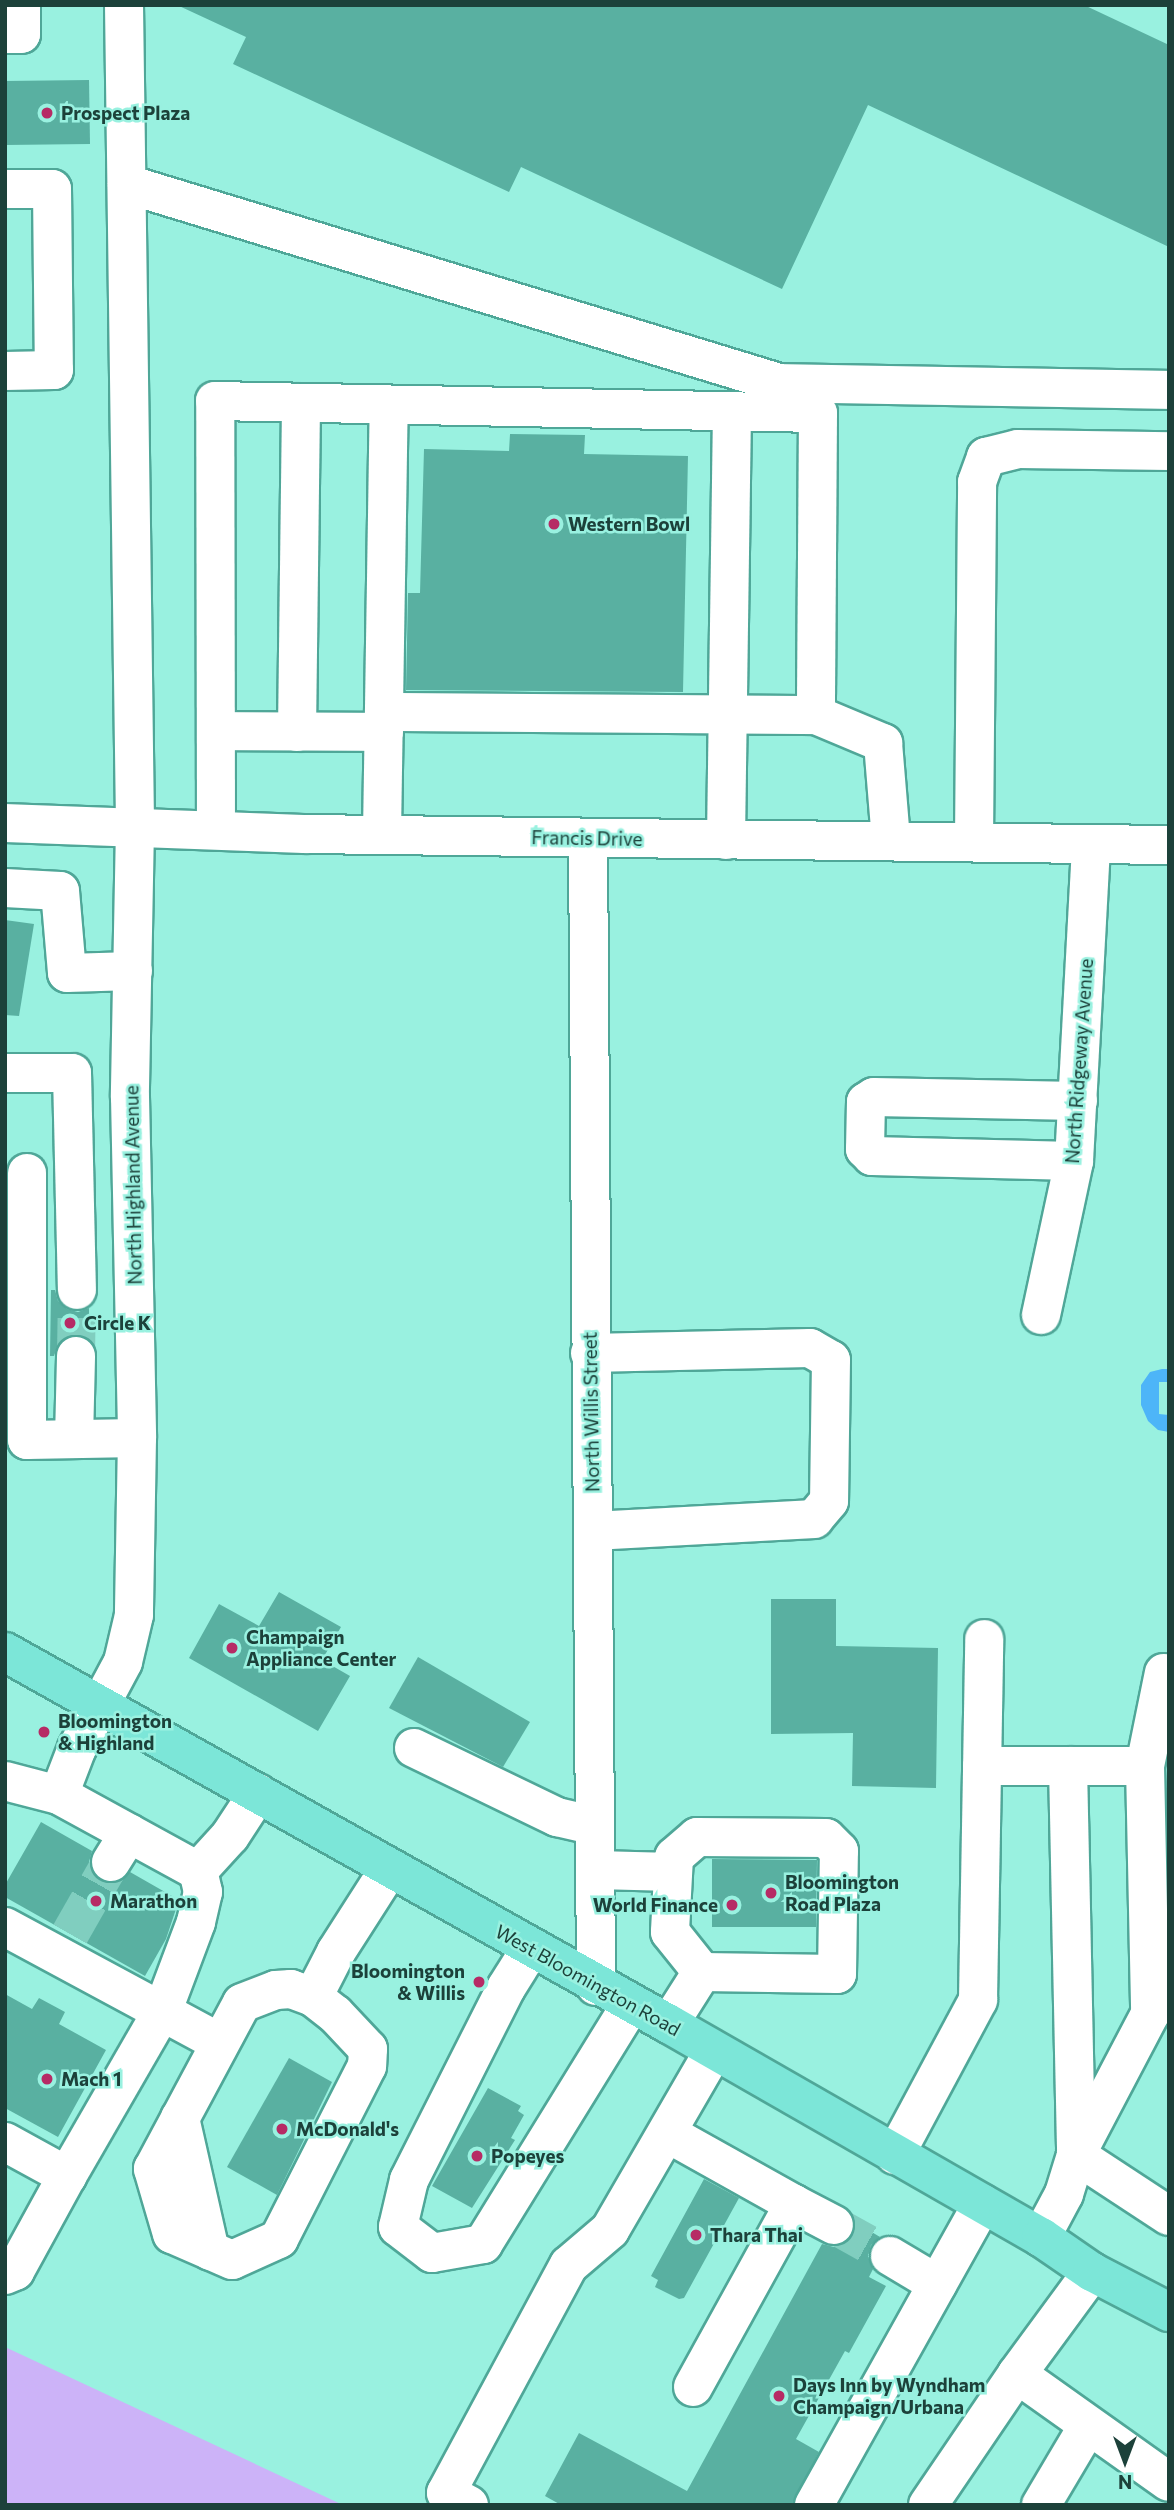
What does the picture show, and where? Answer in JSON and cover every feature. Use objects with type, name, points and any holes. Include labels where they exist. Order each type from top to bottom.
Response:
[{"type":"main road","name":"West Bloomington Road","points":[[5,1652],[668,2024],[1041,2237],[1092,2272],[1169,2312]]},
{"type":"street","points":[[5,34],[21,34],[21,5]]},
{"type":"street","name":"North Highland Avenue","points":[[59,1795],[77,1748],[123,1662],[134,1615],[137,1438],[132,1173],[135,827],[124,5]]},
{"type":"street","points":[[127,184],[779,383],[1169,390]]},
{"type":"street","points":[[5,189],[52,189],[54,370],[5,371]]},
{"type":"street","points":[[216,830],[215,401],[818,413],[816,715]]},
{"type":"street","points":[[297,732],[301,403]]},
{"type":"street","points":[[382,834],[389,405]]},
{"type":"street","points":[[726,840],[732,411]]},
{"type":"street","points":[[974,841],[977,482],[986,457],[1018,449],[1169,451]]},
{"type":"street","points":[[216,731],[297,732],[384,722],[727,714],[816,715],[883,743],[891,841]]},
{"type":"street","name":"Francis Drive","points":[[5,823],[588,839],[1169,845]]},
{"type":"street","name":"North Willis Street","points":[[588,839],[596,1986]]},
{"type":"street","name":"North Ridgeway Avenue","points":[[1041,1315],[1074,1161],[1091,846]]},
{"type":"street","points":[[5,888],[60,891],[66,973],[133,971]]},
{"type":"street","points":[[5,1073],[72,1073],[77,1290]]},
{"type":"street","points":[[1074,1161],[872,1156],[865,1149],[866,1102],[874,1097],[1078,1101]]},
{"type":"street","points":[[16,1435],[16,1173],[132,1173]]},
{"type":"street","points":[[5,1232],[16,1248],[19,1390],[16,1435]]},
{"type":"street","points":[[590,1353],[810,1348],[831,1360],[829,1501],[814,1519],[593,1531]]},
{"type":"street","points":[[74,1439],[76,1356]]},
{"type":"street","points":[[16,1435],[74,1439],[137,1438]]},
{"type":"street","points":[[895,2155],[978,2000],[985,1639]]},
{"type":"street","points":[[1041,2237],[1063,2194],[1076,2155],[1160,2013],[1145,1766],[1164,1673]]},
{"type":"street","points":[[414,1748],[556,1817],[595,1826]]},
{"type":"street","points":[[982,1766],[1145,1766]]},
{"type":"street","points":[[1068,1766],[1076,2155]]},
{"type":"street","points":[[5,1781],[59,1795],[120,1847],[198,1871]]},
{"type":"street","points":[[198,1871],[230,1836],[258,1793]]},
{"type":"street","points":[[697,1837],[825,1838],[839,1851],[837,1974],[702,1972],[670,1932],[674,1857],[697,1837]]},
{"type":"street","points":[[313,1997],[336,1952],[389,1869]]},
{"type":"street","points":[[596,1870],[673,1872]]},
{"type":"street","points":[[9,2263],[67,2176],[163,2010],[196,1922],[203,1892],[198,1871]]},
{"type":"street","points":[[6,1930],[63,1944],[163,2010],[220,2043]]},
{"type":"street","points":[[531,1948],[506,1987],[409,2180],[398,2227],[432,2253],[483,2244],[631,2004]]},
{"type":"street","points":[[668,2024],[702,1972]]},
{"type":"street","points":[[291,1989],[313,1997],[369,2049],[367,2066],[279,2239],[232,2260],[172,2234],[153,2169],[242,2003],[276,1990],[291,1989]]},
{"type":"street","points":[[469,2505],[446,2493],[569,2265],[610,2231],[713,2052]]},
{"type":"street","points":[[667,2133],[834,2225]]},
{"type":"street","points":[[5,2142],[67,2176]]},
{"type":"street","points":[[1076,2155],[1169,2216]]},
{"type":"street","points":[[693,2387],[794,2204]]},
{"type":"street","points":[[814,2505],[982,2204]]},
{"type":"street","points":[[890,2256],[937,2284]]},
{"type":"street","points":[[928,2505],[1017,2374],[1092,2272]]},
{"type":"street","points":[[1017,2374],[1169,2482]]},
{"type":"street","points":[[1041,2505],[1088,2426]]},
{"type":"shaded area","points":[[5,2347],[343,2505],[5,2505]]},
{"type":"water","points":[[1169,1369],[1169,1382],[1159,1382],[1159,1414],[1169,1415],[1169,1432],[1158,1430],[1148,1421],[1141,1405],[1141,1385],[1150,1372]]},
{"type":"building","points":[[177,5],[1084,5],[1169,45],[1169,247],[868,105],[782,289],[521,167],[509,192],[233,64],[246,37]]},
{"type":"building","name":"Prospect Plaza","points":[[89,80],[90,144],[5,145],[5,81]]},
{"type":"building","name":"Western Bowl","points":[[510,434],[585,435],[584,454],[688,456],[683,692],[406,690],[408,593],[420,593],[424,449],[509,451]]},
{"type":"building","points":[[5,920],[34,924],[19,1016],[5,1015]]},
{"type":"building","points":[[51,1290],[55,1290],[58,1301],[67,1309],[78,1312],[89,1308],[89,1338],[77,1334],[66,1337],[58,1344],[54,1356],[50,1356]]},
{"type":"building","points":[[279,1592],[341,1627],[322,1660],[350,1676],[318,1731],[189,1658],[219,1604],[259,1626]]},
{"type":"building","points":[[771,1599],[836,1599],[836,1646],[938,1648],[936,1788],[852,1786],[853,1733],[771,1734]]},
{"type":"building","points":[[418,1657],[530,1722],[503,1767],[389,1708]]},
{"type":"building","name":"Marathon","points":[[41,1822],[92,1851],[89,1862],[91,1872],[100,1881],[110,1884],[121,1882],[130,1872],[179,1900],[166,1939],[145,1976],[5,1897],[5,1885]]},
{"type":"building","name":"Bloomington Road Plaza","points":[[712,1859],[817,1860],[816,1927],[712,1927]]},
{"type":"building","name":"Mach 1","points":[[5,1994],[32,2009],[39,1998],[65,2012],[59,2024],[106,2050],[58,2137],[5,2108]]},
{"type":"building","name":"McDonald's","points":[[289,2058],[332,2082],[277,2195],[227,2167]]},
{"type":"building","name":"Popeyes","points":[[488,2088],[521,2106],[518,2111],[524,2115],[511,2138],[515,2140],[472,2208],[432,2186]]},
{"type":"building","name":"Thara Thai","points":[[704,2179],[739,2198],[684,2298],[679,2299],[655,2287],[658,2280],[651,2276]]},
{"type":"building","name":"Days Inn by Wyndham Champaign/Urbana","points":[[855,2222],[880,2237],[871,2245],[868,2256],[873,2269],[869,2277],[886,2286],[849,2353],[845,2351],[796,2439],[819,2452],[792,2505],[561,2505],[545,2496],[579,2433],[687,2491],[822,2244],[834,2247],[846,2243],[854,2235]]},
{"type":"tunnel","points":[[76,1356],[77,1290]]},
{"type":"tunnel","points":[[70,1934],[111,1862]]},
{"type":"tunnel","points":[[834,2225],[890,2256]]},
{"type":"place","name":"Prospect Plaza","points":[[47,113]]},
{"type":"place","name":"Western Bowl","points":[[554,524]]},
{"type":"place","name":"Circle K","points":[[70,1323]]},
{"type":"place","name":"Champaign Appliance Center","points":[[232,1648]]},
{"type":"place","name":"Bloomington & Highland","points":[[44,1732]]},
{"type":"place","name":"Bloomington Road Plaza","points":[[771,1893]]},
{"type":"place","name":"Marathon","points":[[96,1901]]},
{"type":"place","name":"World Finance","points":[[732,1905]]},
{"type":"place","name":"Bloomington & Willis","points":[[479,1982]]},
{"type":"place","name":"Mach 1","points":[[47,2079]]},
{"type":"place","name":"McDonald's","points":[[282,2129]]},
{"type":"place","name":"Popeyes","points":[[477,2156]]},
{"type":"place","name":"Thara Thai","points":[[696,2235]]},
{"type":"place","name":"Days Inn by Wyndham Champaign/Urbana","points":[[779,2396]]}]
